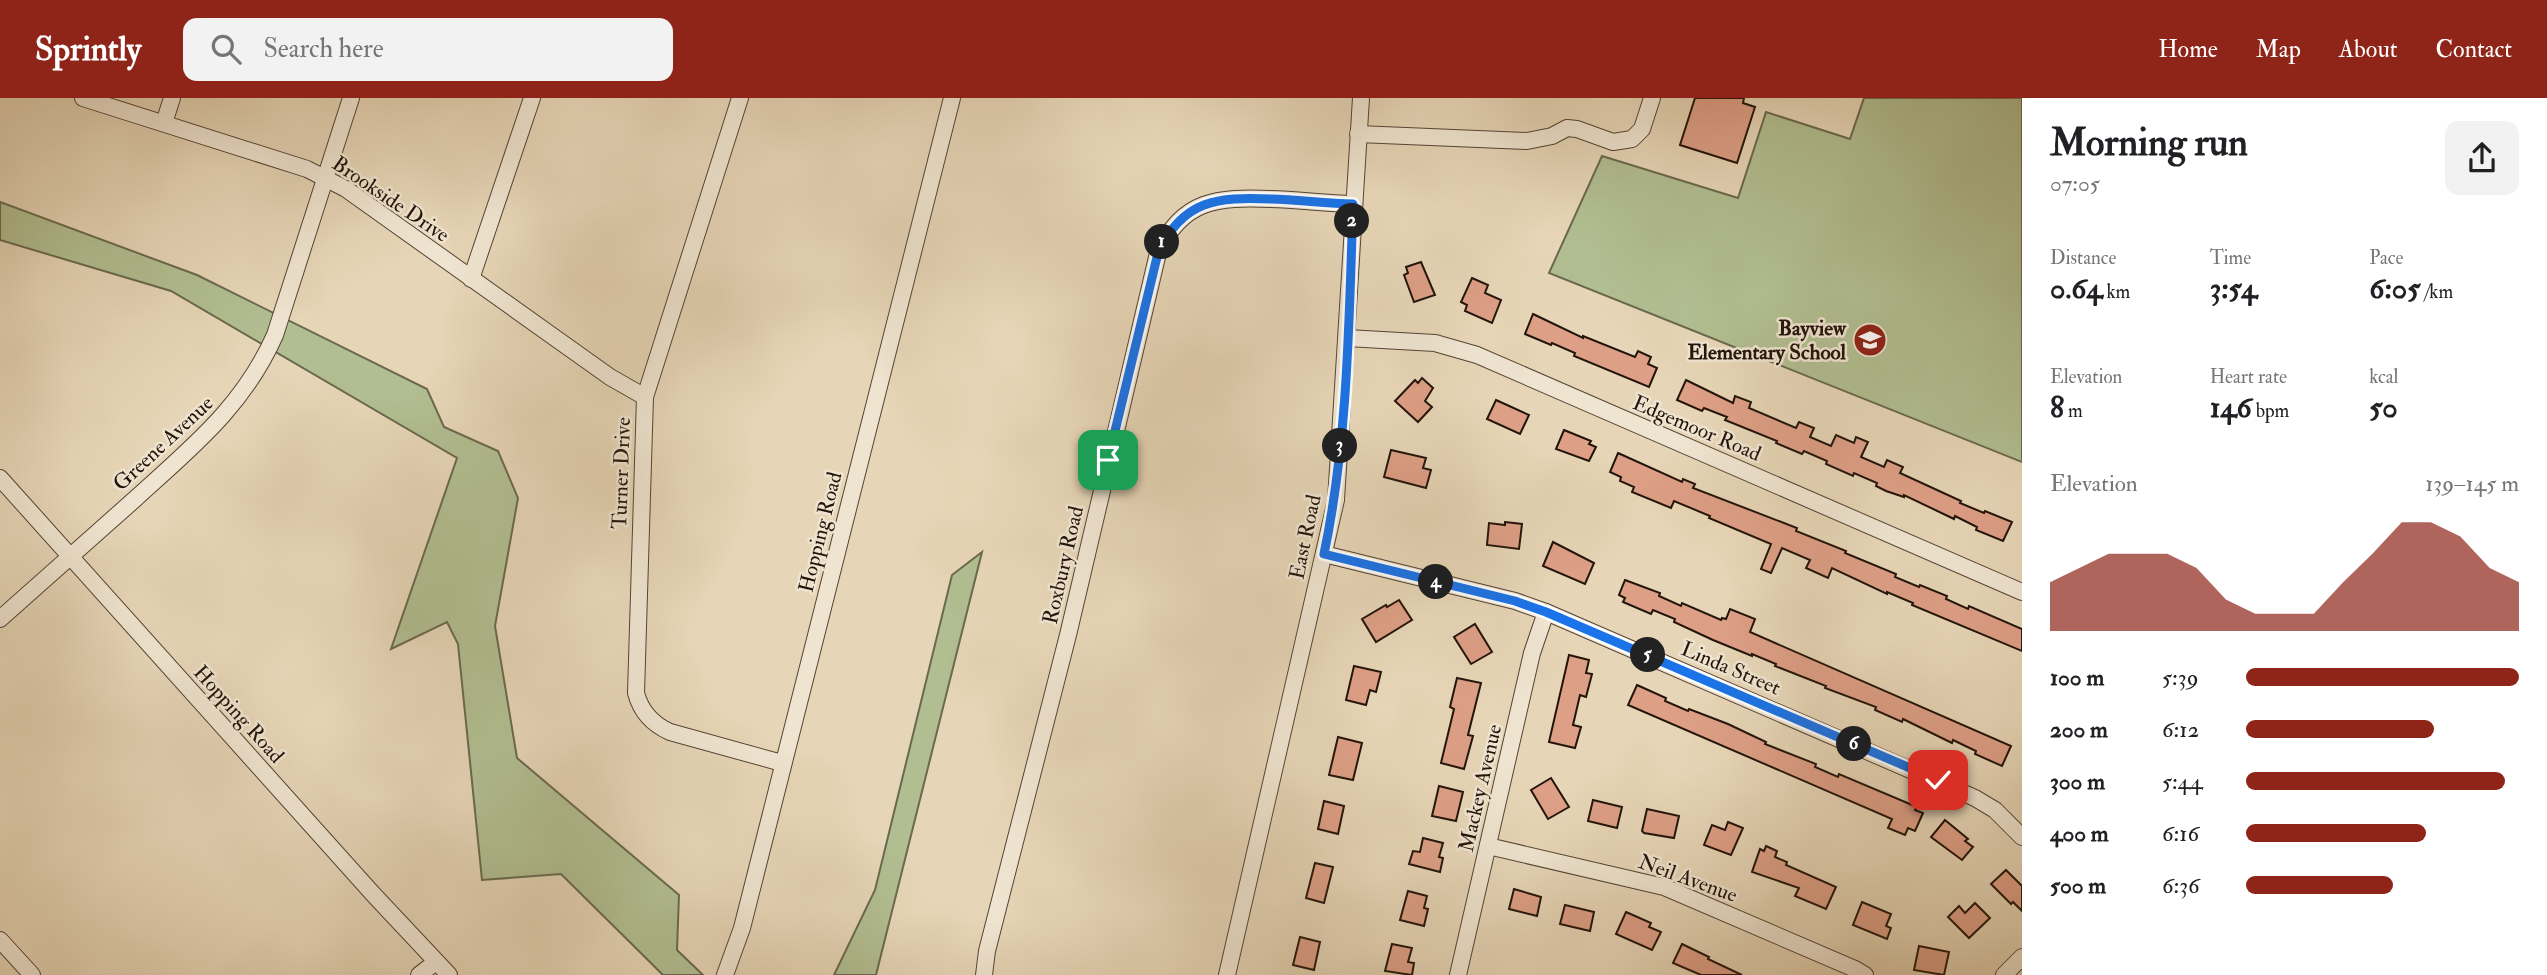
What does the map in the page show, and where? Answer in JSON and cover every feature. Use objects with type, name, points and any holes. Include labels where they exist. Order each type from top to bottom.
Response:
[{"type":"street","name":"Brookside Drive","points":[[83,98],[307,169],[326,178],[346,189],[610,377],[645,397]]},
{"type":"street","points":[[164,124],[172,98]]},
{"type":"street","name":"Greene Avenue","points":[[0,620],[211,430],[247,386],[275,335],[351,98]]},
{"type":"street","points":[[471,279],[532,98]]},
{"type":"street","name":"Turner Drive","points":[[740,98],[645,397],[636,680],[638,701],[651,721],[670,732],[782,763]]},
{"type":"street","name":"Hopping Road","points":[[725,975],[742,928],[952,98]]},
{"type":"street","name":"East Road","points":[[1227,975],[1336,500],[1361,98]]},
{"type":"street","points":[[1358,134],[1527,141],[1552,136],[1567,128],[1613,142],[1632,139],[1643,129],[1652,98]]},
{"type":"street","name":"Roxbury Road","points":[[984,975],[986,951],[1068,635],[1154,266],[1165,237],[1177,222],[1193,210],[1209,202],[1229,198],[1353,204]]},
{"type":"street","name":"Edgemoor Road","points":[[1347,338],[1435,343],[1477,355],[2022,592]]},
{"type":"street","name":"Hopping Road","points":[[0,478],[449,975]]},
{"type":"street","name":"Linda Street","points":[[1324,554],[1515,601],[1546,612],[1975,798],[1995,810],[2022,837]]},
{"type":"street","name":"Mackey Avenue","points":[[1458,975],[1532,653],[1546,612]]},
{"type":"street","name":"Neil Avenue","points":[[1488,846],[1664,887],[1865,975]]},
{"type":"street","points":[[0,940],[32,975]]},
{"type":"street","points":[[2004,975],[2022,957]]},
{"type":"street","points":[[419,975],[436,962]]},
{"type":"green space","name":"Bayview Elementary School","points":[[1864,98],[2022,98],[2022,462],[1549,273],[1602,156],[1738,198],[1766,112],[1850,139]]},
{"type":"green space","points":[[0,202],[197,275],[427,389],[444,427],[498,451],[518,498],[495,626],[517,758],[679,895],[677,950],[703,975],[663,975],[561,874],[482,880],[458,644],[447,622],[391,649],[457,458],[171,291],[0,240]]},
{"type":"green space","points":[[982,552],[876,975],[834,975],[875,890],[952,575]]},
{"type":"building","points":[[1695,98],[1744,98],[1743,103],[1755,107],[1737,163],[1680,145]]},
{"type":"building","points":[[1421,262],[1435,295],[1414,302],[1404,275],[1408,273],[1406,267]]},
{"type":"building","points":[[1472,278],[1488,285],[1485,293],[1501,300],[1492,323],[1465,311],[1467,305],[1461,302]]},
{"type":"building","points":[[1533,314],[1583,338],[1635,357],[1638,351],[1651,357],[1648,364],[1657,368],[1649,387],[1574,356],[1575,353],[1552,343],[1551,345],[1525,334]]},
{"type":"building","points":[[1422,378],[1433,388],[1425,401],[1432,407],[1418,422],[1395,401],[1415,380],[1418,383]]},
{"type":"building","points":[[1686,380],[1733,403],[1735,396],[1751,402],[1749,408],[1796,428],[1799,422],[1814,428],[1810,437],[1831,446],[1836,435],[1854,443],[1856,437],[1868,442],[1861,457],[1884,467],[1887,460],[1903,467],[1900,473],[1961,501],[1960,503],[2012,522],[2003,541],[1976,530],[1977,527],[1955,516],[1954,519],[1904,495],[1886,491],[1876,486],[1877,483],[1854,473],[1853,476],[1804,451],[1802,454],[1776,443],[1777,441],[1725,420],[1727,417],[1704,408],[1702,411],[1677,400]]},
{"type":"building","points":[[1496,400],[1529,415],[1520,434],[1487,419]]},
{"type":"building","points":[[1564,430],[1591,441],[1589,444],[1596,447],[1589,461],[1556,449]]},
{"type":"building","points":[[1391,450],[1426,458],[1423,468],[1431,470],[1426,488],[1384,477]]},
{"type":"building","points":[[1618,453],[1682,482],[1683,479],[1695,484],[1693,488],[1797,528],[1796,531],[1896,574],[1895,577],[1947,596],[1946,599],[1968,609],[1969,606],[2022,629],[2022,651],[1832,568],[1828,578],[1806,568],[1810,560],[1782,548],[1771,573],[1761,569],[1771,544],[1674,501],[1671,508],[1632,492],[1634,487],[1620,481],[1621,477],[1610,472]]},
{"type":"building","points":[[1505,522],[1522,524],[1519,549],[1487,545],[1489,523],[1505,525]]},
{"type":"building","points":[[1553,542],[1594,563],[1585,584],[1543,566]]},
{"type":"building","points":[[1625,580],[1660,593],[1659,596],[1681,606],[1682,603],[1721,620],[1726,619],[1730,609],[1755,619],[1750,632],[2011,746],[2002,766],[1953,740],[1952,743],[1903,719],[1902,722],[1875,710],[1876,707],[1713,640],[1674,622],[1675,619],[1653,610],[1651,614],[1623,602],[1625,598],[1619,595]]},
{"type":"building","points":[[1399,600],[1412,620],[1376,642],[1362,619]]},
{"type":"building","points":[[1475,624],[1492,652],[1471,664],[1454,637]]},
{"type":"building","points":[[1569,655],[1589,660],[1586,673],[1592,674],[1586,697],[1580,695],[1573,725],[1581,727],[1575,748],[1549,742]]},
{"type":"building","points":[[1354,666],[1381,672],[1376,692],[1370,690],[1366,705],[1346,700]]},
{"type":"building","points":[[1457,678],[1481,683],[1468,735],[1473,736],[1464,769],[1441,763],[1454,709],[1450,707]]},
{"type":"building","points":[[1637,685],[1666,698],[1665,701],[1728,724],[1766,742],[1765,744],[1816,764],[1815,767],[1838,777],[1839,774],[1917,807],[1915,810],[1923,813],[1915,831],[1908,828],[1905,835],[1888,828],[1892,819],[1628,705]]},
{"type":"building","points":[[1338,737],[1362,743],[1353,780],[1329,775]]},
{"type":"building","points":[[1551,778],[1569,807],[1548,819],[1531,790]]},
{"type":"building","points":[[1439,786],[1463,792],[1456,821],[1432,816]]},
{"type":"building","points":[[1593,800],[1622,807],[1617,828],[1588,821]]},
{"type":"building","points":[[1324,801],[1344,806],[1338,834],[1318,829]]},
{"type":"building","points":[[1647,809],[1679,816],[1674,838],[1642,831]]},
{"type":"building","points":[[1945,820],[1968,839],[1965,841],[1973,847],[1962,860],[1931,837]]},
{"type":"building","points":[[1728,822],[1743,828],[1731,855],[1704,845],[1712,825],[1725,830]]},
{"type":"building","points":[[1423,838],[1443,843],[1439,857],[1443,858],[1440,872],[1409,864],[1413,851],[1420,852]]},
{"type":"building","points":[[1766,846],[1777,851],[1775,857],[1787,862],[1786,865],[1836,887],[1826,909],[1795,896],[1799,888],[1752,872],[1760,849],[1764,851]]},
{"type":"building","points":[[1315,863],[1333,867],[1324,903],[1306,898]]},
{"type":"building","points":[[2006,870],[2022,886],[2022,911],[1991,884]]},
{"type":"building","points":[[1514,889],[1541,897],[1537,916],[1509,909]]},
{"type":"building","points":[[1408,891],[1427,896],[1424,908],[1428,909],[1424,926],[1400,920]]},
{"type":"building","points":[[1862,902],[1891,914],[1886,926],[1891,928],[1887,939],[1853,925]]},
{"type":"building","points":[[1975,903],[1990,918],[1969,938],[1948,917],[1959,906],[1965,913]]},
{"type":"building","points":[[1565,905],[1594,912],[1590,931],[1560,924]]},
{"type":"building","points":[[1626,912],[1651,923],[1649,927],[1661,932],[1652,950],[1616,934]]},
{"type":"building","points":[[1300,937],[1320,942],[1314,970],[1293,965]]},
{"type":"building","points":[[1392,944],[1412,948],[1408,962],[1414,963],[1412,975],[1385,971]]},
{"type":"building","points":[[1682,944],[1742,975],[1701,975],[1673,963]]},
{"type":"building","points":[[1919,946],[1949,952],[1944,975],[1914,970]]},
{"type":"place","name":"Bayview Elementary School","points":[[1870,340]]},
{"type":"route","points":[[1108,460],[1158,253],[1165,237],[1177,222],[1209,202],[1229,198],[1353,204],[1340,457],[1336,500],[1324,554],[1515,601],[1546,612],[1938,780]]}]
